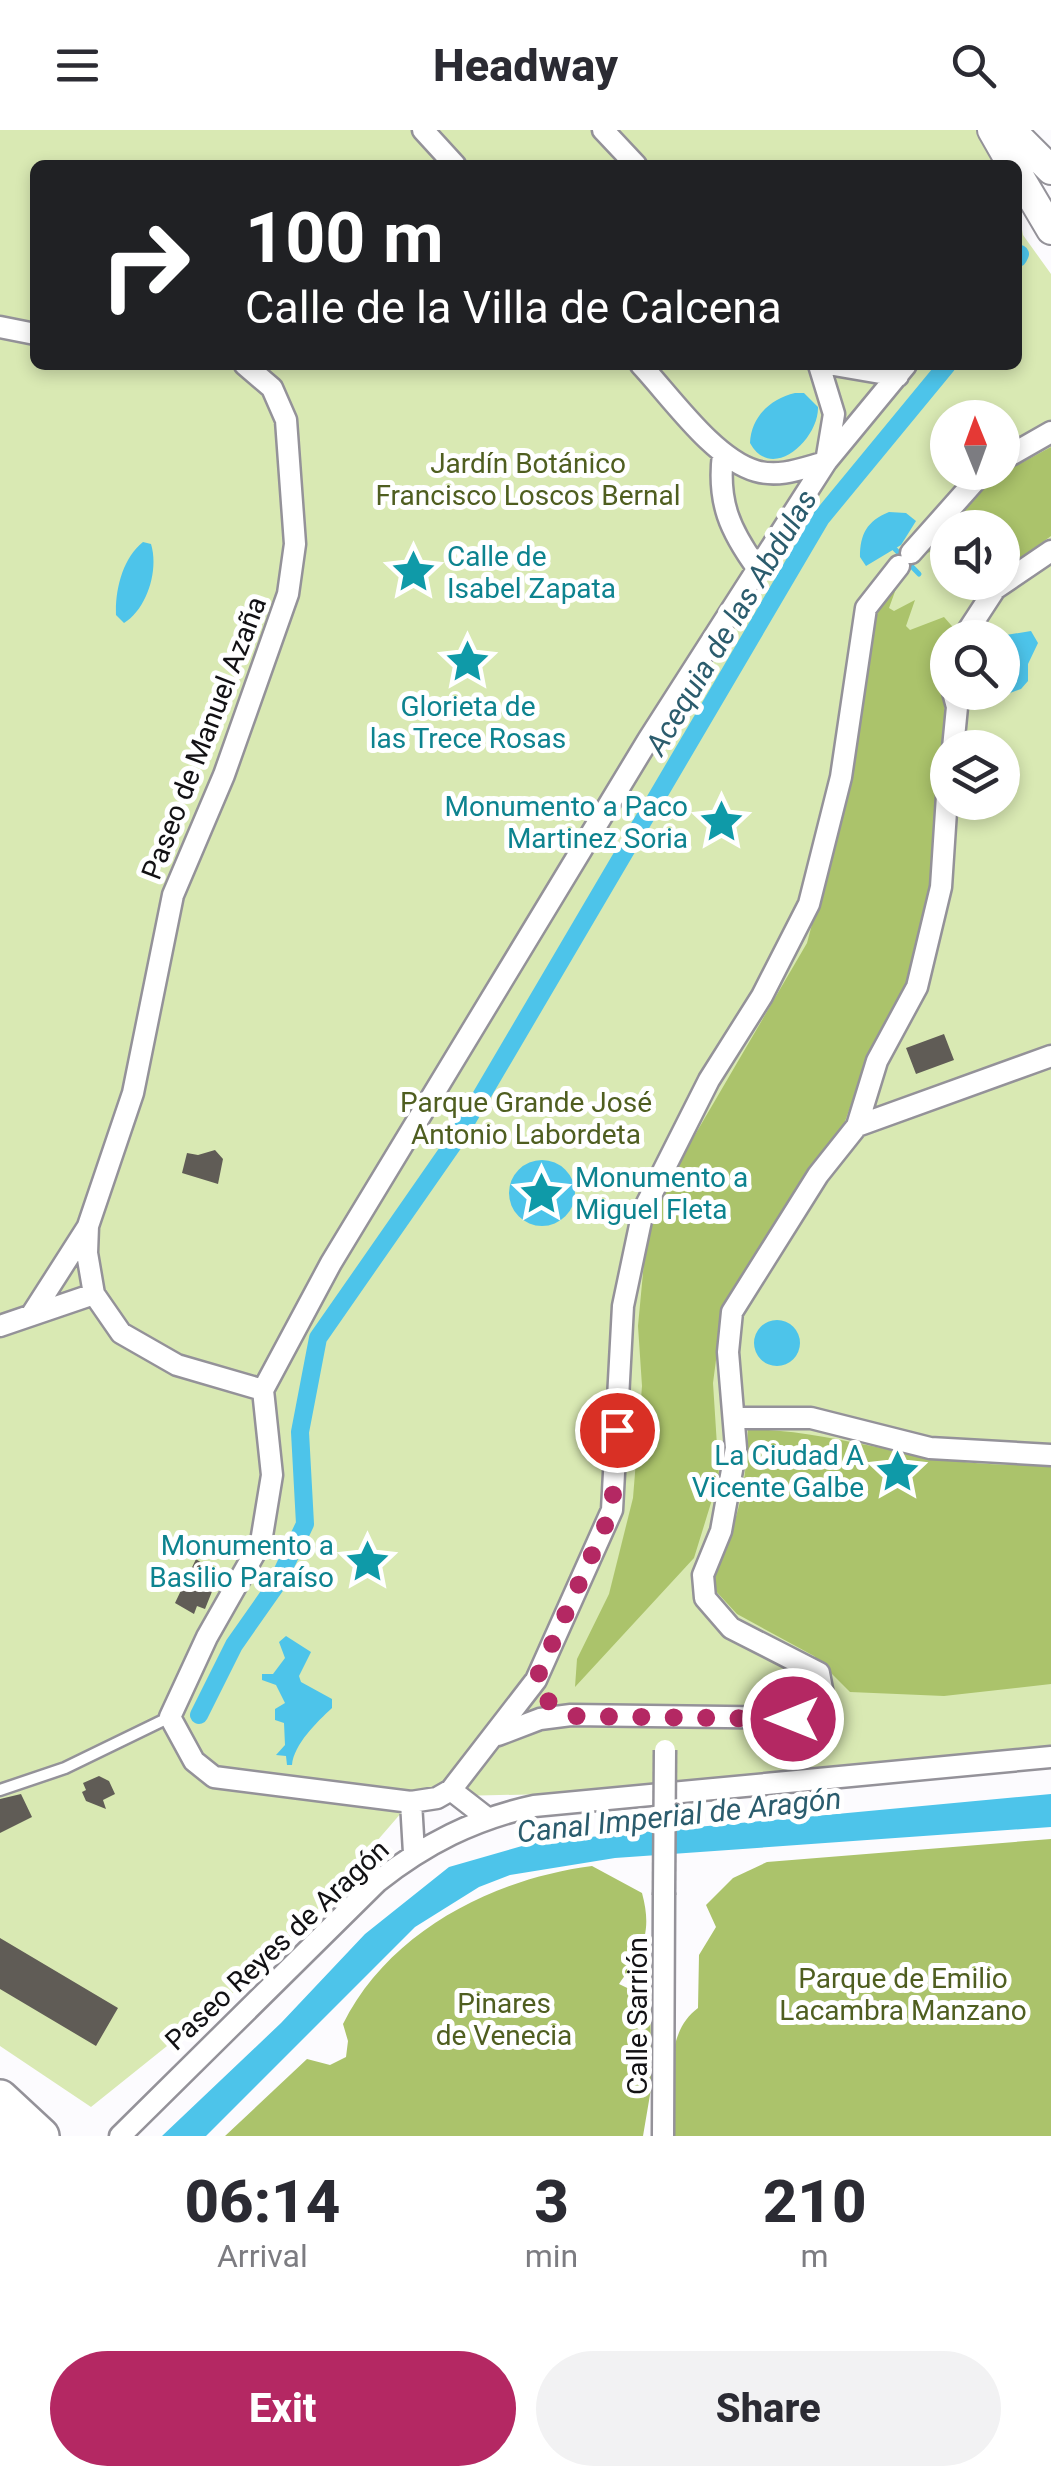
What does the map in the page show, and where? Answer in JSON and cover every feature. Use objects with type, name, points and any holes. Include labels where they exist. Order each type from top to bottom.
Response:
[{"type":"highway","points":[[0,2098],[41,2136]]},
{"type":"main road","points":[[992,130],[1008,160]]},
{"type":"main road","points":[[1011,130],[1051,171],[1036,217]]},
{"type":"main road","points":[[1022,187],[1036,217]]},
{"type":"street","points":[[422,130],[450,160]]},
{"type":"street","points":[[603,130],[631,160]]},
{"type":"street","points":[[0,327],[30,333]]},
{"type":"street","name":"Paseo de Manuel Azaña","points":[[94,1294],[86,1252],[88,1226],[132,1093],[173,894],[224,775],[288,594],[295,544],[286,420],[272,388],[251,370]]},
{"type":"street","points":[[646,370],[724,454],[756,471],[773,473],[826,462]]},
{"type":"street","points":[[821,370],[834,414],[826,462]]},
{"type":"street","points":[[902,371],[826,462],[648,740],[360,1214],[264,1390],[272,1475],[261,1542],[207,1637],[170,1718],[194,1761],[214,1777],[411,1802],[437,1798],[451,1790],[536,1680],[612,1510],[623,1306],[643,1210],[709,1080],[762,996],[809,904],[841,777],[866,608],[967,490]]},
{"type":"street","points":[[1020,450],[1051,432]]},
{"type":"street","points":[[724,454],[722,506],[728,526],[758,570]]},
{"type":"street","points":[[974,620],[994,589],[1051,550]]},
{"type":"street","points":[[492,1738],[528,1722],[571,1716],[803,1718],[824,1700],[819,1673],[731,1628],[705,1598],[703,1576],[721,1532],[732,1482],[736,1418],[728,1352],[732,1312],[818,1175],[857,1126],[877,1061],[918,987],[942,887],[946,820]]},
{"type":"street","points":[[857,1126],[1051,1056]]},
{"type":"street","points":[[868,1088],[891,1114]]},
{"type":"street","points":[[32,1314],[88,1226]]},
{"type":"street","points":[[0,1326],[94,1294],[104,1312],[137,1344],[177,1365],[264,1390]]},
{"type":"street","points":[[736,1418],[812,1418],[930,1448],[1051,1455]]},
{"type":"street","points":[[536,1680],[545,1699],[571,1716]]},
{"type":"street","name":"Calle Sarrión","points":[[663,2136],[665,1719]]},
{"type":"street","name":"Paseo Reyes de Aragón","points":[[120,2136],[358,1900],[414,1854],[487,1818],[534,1806],[1051,1757]]},
{"type":"street","points":[[451,1790],[487,1818]]},
{"type":"street","points":[[411,1802],[414,1854]]},
{"type":"lane","points":[[0,1790],[66,1768],[170,1718]]},
{"type":"green space","name":"Parque Grande José Antonio Labordeta","points":[[0,130],[983,130],[1001,160],[30,160],[30,370],[1022,370],[1022,229],[1051,274],[1051,1748],[638,1792],[415,1797],[273,1961],[91,2107],[0,2046]]},
{"type":"green space","points":[[1051,447],[1051,536],[1020,559],[1020,510],[961,510],[980,490],[1020,490],[1020,464]]},
{"type":"green space","points":[[901,575],[889,608],[894,611],[915,600],[906,626],[910,630],[930,622],[930,710],[945,710],[947,730],[930,730],[930,820],[936,820],[933,896],[905,998],[864,1068],[842,1130],[722,1314],[713,1383],[719,1477],[694,1558],[575,1687],[577,1659],[609,1594],[633,1498],[642,1386],[638,1326],[646,1241],[668,1181],[807,943],[841,815],[872,612]]},
{"type":"green space","points":[[748,1429],[824,1437],[974,1463],[1051,1462],[1051,1684],[944,1696],[850,1692],[814,1656],[737,1614],[713,1588],[717,1563],[740,1503]]},
{"type":"green space","name":"Parque de Emilio Lacambra Manzano","points":[[1051,1839],[1051,2136],[673,2136],[674,2050],[686,2020],[698,2008],[699,1955],[716,1927],[706,1905],[733,1878],[767,1862]]},
{"type":"green space","name":"Pinares de Venecia","points":[[592,1866],[642,1893],[645,1907],[643,1942],[619,1984],[650,1999],[652,2083],[643,2136],[225,2136],[307,2059],[330,2065],[346,2057],[348,2041],[343,2024],[387,1962],[416,1937],[481,1897],[517,1883]]},
{"type":"water","points":[[804,393],[818,407],[811,432],[793,452],[781,458],[759,454],[750,443],[758,417],[770,405]]},
{"type":"water","points":[[889,512],[906,513],[916,521],[901,545],[866,566],[860,557],[863,535],[870,524]]},
{"type":"water","points":[[143,542],[151,544],[152,577],[145,599],[124,623],[116,615],[119,585],[130,556]]},
{"type":"water","points":[[1031,631],[1038,643],[1028,664],[1028,681],[1021,689],[1020,633]]},
{"type":"water","points":[[542,1160],[565,1170],[575,1193],[565,1216],[542,1226],[519,1216],[509,1193],[519,1170]]},
{"type":"water","points":[[777,1320],[794,1326],[800,1343],[794,1360],[777,1366],[760,1360],[754,1343],[760,1326]]},
{"type":"water","points":[[286,1636],[311,1652],[299,1676],[301,1682],[332,1699],[332,1708],[302,1741],[292,1765],[287,1765],[286,1756],[276,1755],[285,1745],[284,1723],[275,1720],[275,1709],[285,1703],[276,1685],[262,1680],[262,1674],[273,1674],[285,1658],[279,1642]]},
{"type":"water","name":"Canal Imperial de Aragón","points":[[1051,1794],[1051,1827],[615,1858],[510,1875],[479,1887],[415,1927],[206,2136],[162,2136],[281,2023],[365,1934],[449,1867],[536,1842]]},
{"type":"building","points":[[944,1034],[954,1060],[916,1074],[906,1048]]},
{"type":"building","points":[[215,1150],[223,1159],[218,1184],[182,1173],[187,1153],[198,1155]]},
{"type":"building","points":[[196,1559],[212,1570],[208,1581],[215,1584],[205,1609],[197,1606],[194,1614],[175,1603]]},
{"type":"building","points":[[99,1776],[109,1781],[115,1794],[103,1800],[106,1809],[86,1801],[82,1792],[86,1790],[83,1783]]},
{"type":"building","points":[[21,1794],[32,1817],[0,1833],[0,1799]]},
{"type":"building","points":[[0,1938],[118,2008],[96,2046],[0,1989]]},
{"type":"waterway","name":"Acequia de las Abdulas","points":[[199,1715],[234,1645],[276,1585],[305,1524],[300,1432],[318,1338],[453,1144],[821,518],[943,370]]},
{"type":"waterway","points":[[892,546],[919,574]]},
{"type":"place","name":"Calle de Isabel Zapata","points":[[414,572]]},
{"type":"place","name":"Glorieta de las Trece Rosas","points":[[468,661]]},
{"type":"place","name":"Monumento a Paco Martinez Soria","points":[[721,822]]},
{"type":"place","name":"Monumento a Miguel Fleta","points":[[542,1193]]},
{"type":"place","name":"La Ciudad A Vicente Galbe","points":[[897,1471]]},
{"type":"place","name":"Monumento a Basilio Paraíso","points":[[367,1561]]},
{"type":"route","points":[[617,1430],[612,1510],[536,1680],[540,1692],[571,1716],[793,1719]]},
{"type":"park label","name":"Jardín Botánico Francisco Loscos Bernal","points":[[528,479]]}]
